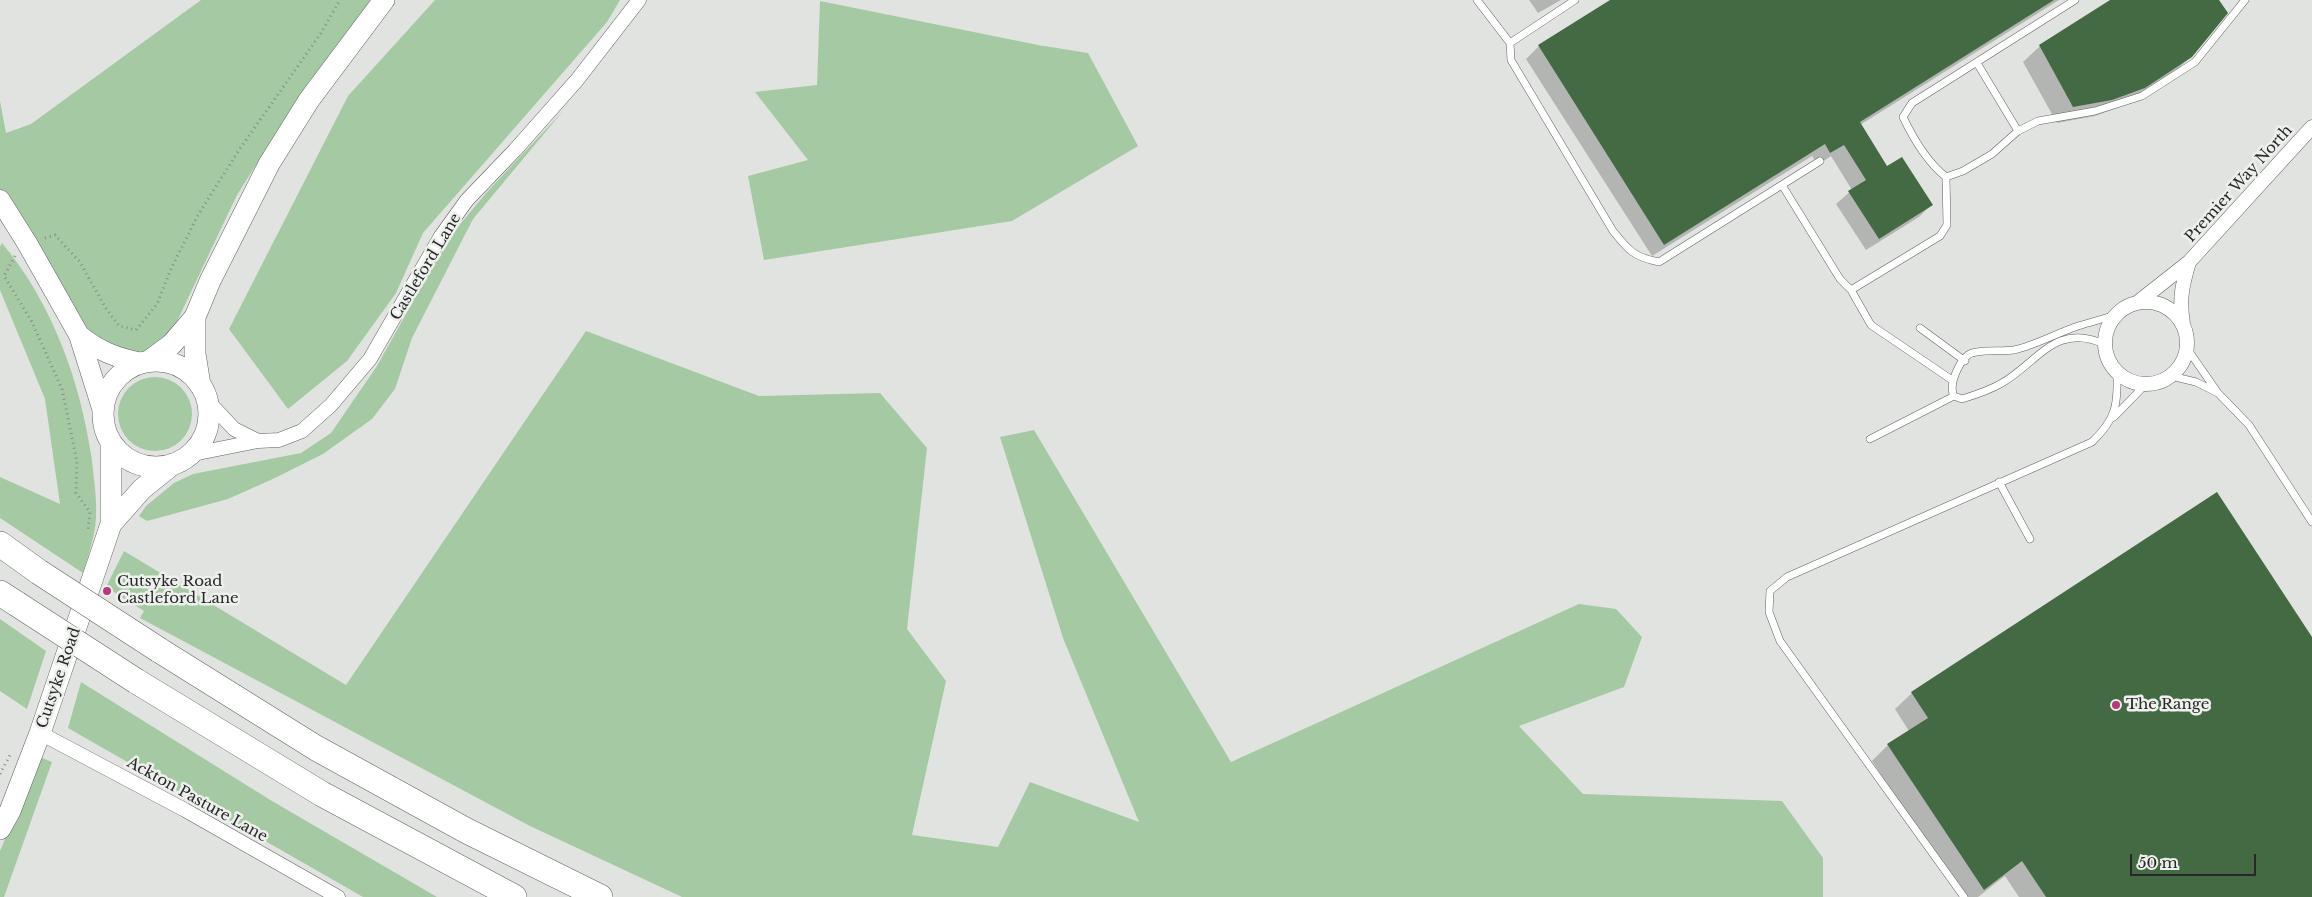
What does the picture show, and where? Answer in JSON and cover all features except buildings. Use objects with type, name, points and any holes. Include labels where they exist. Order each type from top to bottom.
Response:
[{"type":"highway","points":[[0,544],[39,572],[159,650],[316,748],[467,832],[600,897]]},
{"type":"highway","points":[[9,598],[136,681],[322,794],[514,897]]},
{"type":"main road","points":[[103,411],[107,394],[113,383],[126,370],[145,362],[172,344],[195,317],[210,281],[269,164],[309,100],[384,0]]},
{"type":"main road","points":[[0,200],[28,243],[78,335],[103,411],[105,428],[111,443],[124,457],[140,464],[160,466],[181,460],[194,450],[206,429],[208,417],[195,354],[195,317]]},
{"type":"main road","points":[[78,335],[92,346],[118,358],[145,362],[158,361],[178,366],[188,372],[203,392]]},
{"type":"main road","name":"Cutsyke Road","points":[[0,829],[10,811],[40,733],[112,524],[111,443]]},
{"type":"main road","name":"Cutsyke Road","points":[[112,524],[142,490],[181,460]]},
{"type":"street","name":"Castleford Lane","points":[[181,460],[258,441],[279,440],[302,431],[331,405],[370,359],[441,236],[467,200],[515,150],[577,80],[639,0]]},
{"type":"street","name":"Premier Way North","points":[[2116,315],[2126,307],[2137,303],[2189,262],[2312,127]]},
{"type":"street","name":"Premier Way North","points":[[2186,347],[2187,339],[2180,305],[2180,291],[2189,262]]},
{"type":"street","points":[[2137,303],[2150,302],[2164,306],[2175,314],[2183,325]]},
{"type":"street","points":[[2116,315],[2106,332],[2104,344],[2106,357],[2117,373],[2132,382],[2145,385],[2159,383],[2171,376],[2180,366],[2186,347]]},
{"type":"street","points":[[203,392],[234,429],[258,441]]},
{"type":"street","name":"Ackton Pasture Lane","points":[[40,733],[184,810],[338,897]]},
{"type":"lane","points":[[1477,0],[1510,42],[1511,60],[1520,77],[1613,231],[1630,252],[1640,258],[1659,262],[1820,161]]},
{"type":"lane","points":[[1510,42],[1576,0]]},
{"type":"lane","points":[[1946,176],[1935,168],[1910,132],[1903,117],[1912,103],[2076,0]]},
{"type":"lane","points":[[1946,176],[1963,171],[1992,154],[2018,131],[2038,121],[2095,111],[2142,96],[2195,62],[2245,0]]},
{"type":"lane","points":[[1976,63],[2018,131]]},
{"type":"lane","points":[[1850,290],[1940,236],[1947,225],[1946,176]]},
{"type":"lane","points":[[1782,185],[1871,325],[1952,380]]},
{"type":"lane","points":[[2104,344],[2087,338],[2069,338],[2040,351],[2002,383],[1962,399],[1954,396],[1951,390],[1952,380],[1968,355],[1977,352],[1998,352],[2016,349],[2080,325],[2116,315]]},
{"type":"lane","points":[[1920,328],[1964,360]]},
{"type":"lane","points":[[2186,347],[2218,393],[2248,425],[2312,522]]},
{"type":"lane","points":[[2112,419],[2118,400],[2117,373]]},
{"type":"lane","points":[[2171,376],[2196,382],[2218,393]]},
{"type":"lane","points":[[1964,897],[1780,641],[1769,612],[1770,592],[1787,576],[2092,442],[2145,385]]},
{"type":"lane","points":[[1870,439],[1954,396]]},
{"type":"lane","points":[[1999,482],[2030,538]]},
{"type":"green space","points":[[201,0],[371,0],[306,86],[237,195],[172,332],[143,354],[93,339],[2,193],[0,189],[0,101],[6,133],[31,124]]},
{"type":"green space","points":[[435,0],[620,0],[607,22],[423,233],[396,293],[347,361],[288,409],[229,329],[348,96]]},
{"type":"green space","points":[[820,1],[1038,45],[1088,53],[1138,146],[1012,221],[764,260],[748,176],[808,160],[755,92],[817,85]]},
{"type":"green space","points":[[563,111],[473,219],[412,338],[395,389],[372,419],[323,454],[228,499],[147,521],[139,516],[146,506],[174,483],[193,474],[301,453],[331,433],[377,366],[447,240],[487,192]]},
{"type":"green space","points":[[2,243],[36,292],[50,318],[72,374],[80,403],[92,461],[96,511],[94,532],[83,573],[0,518],[0,477],[60,504],[45,399],[0,290],[0,247]]},
{"type":"green space","points":[[586,331],[759,396],[880,393],[927,448],[907,629],[946,681],[912,835],[998,847],[1030,782],[1139,822],[1063,638],[1000,437],[1034,430],[1231,762],[1579,604],[1616,609],[1642,637],[1624,687],[1519,726],[1583,794],[1782,801],[1823,858],[1823,897],[682,897],[530,826],[140,618],[144,611],[106,587],[124,551],[346,685]]},
{"type":"green space","points":[[155,377],[169,380],[181,388],[189,400],[192,414],[189,428],[181,440],[169,448],[155,451],[141,448],[129,440],[121,428],[118,414],[121,400],[129,388],[141,380]]},
{"type":"green space","points":[[0,619],[46,651],[27,709],[0,691]]},
{"type":"green space","points":[[81,682],[272,801],[437,897],[363,897],[68,728]]},
{"type":"green space","points":[[40,757],[52,762],[4,897],[0,897],[0,851]]},
{"type":"place","name":"Cutsyke Road Castleford Lane","points":[[107,591]]},
{"type":"place","name":"The Range","points":[[2116,705]]}]
